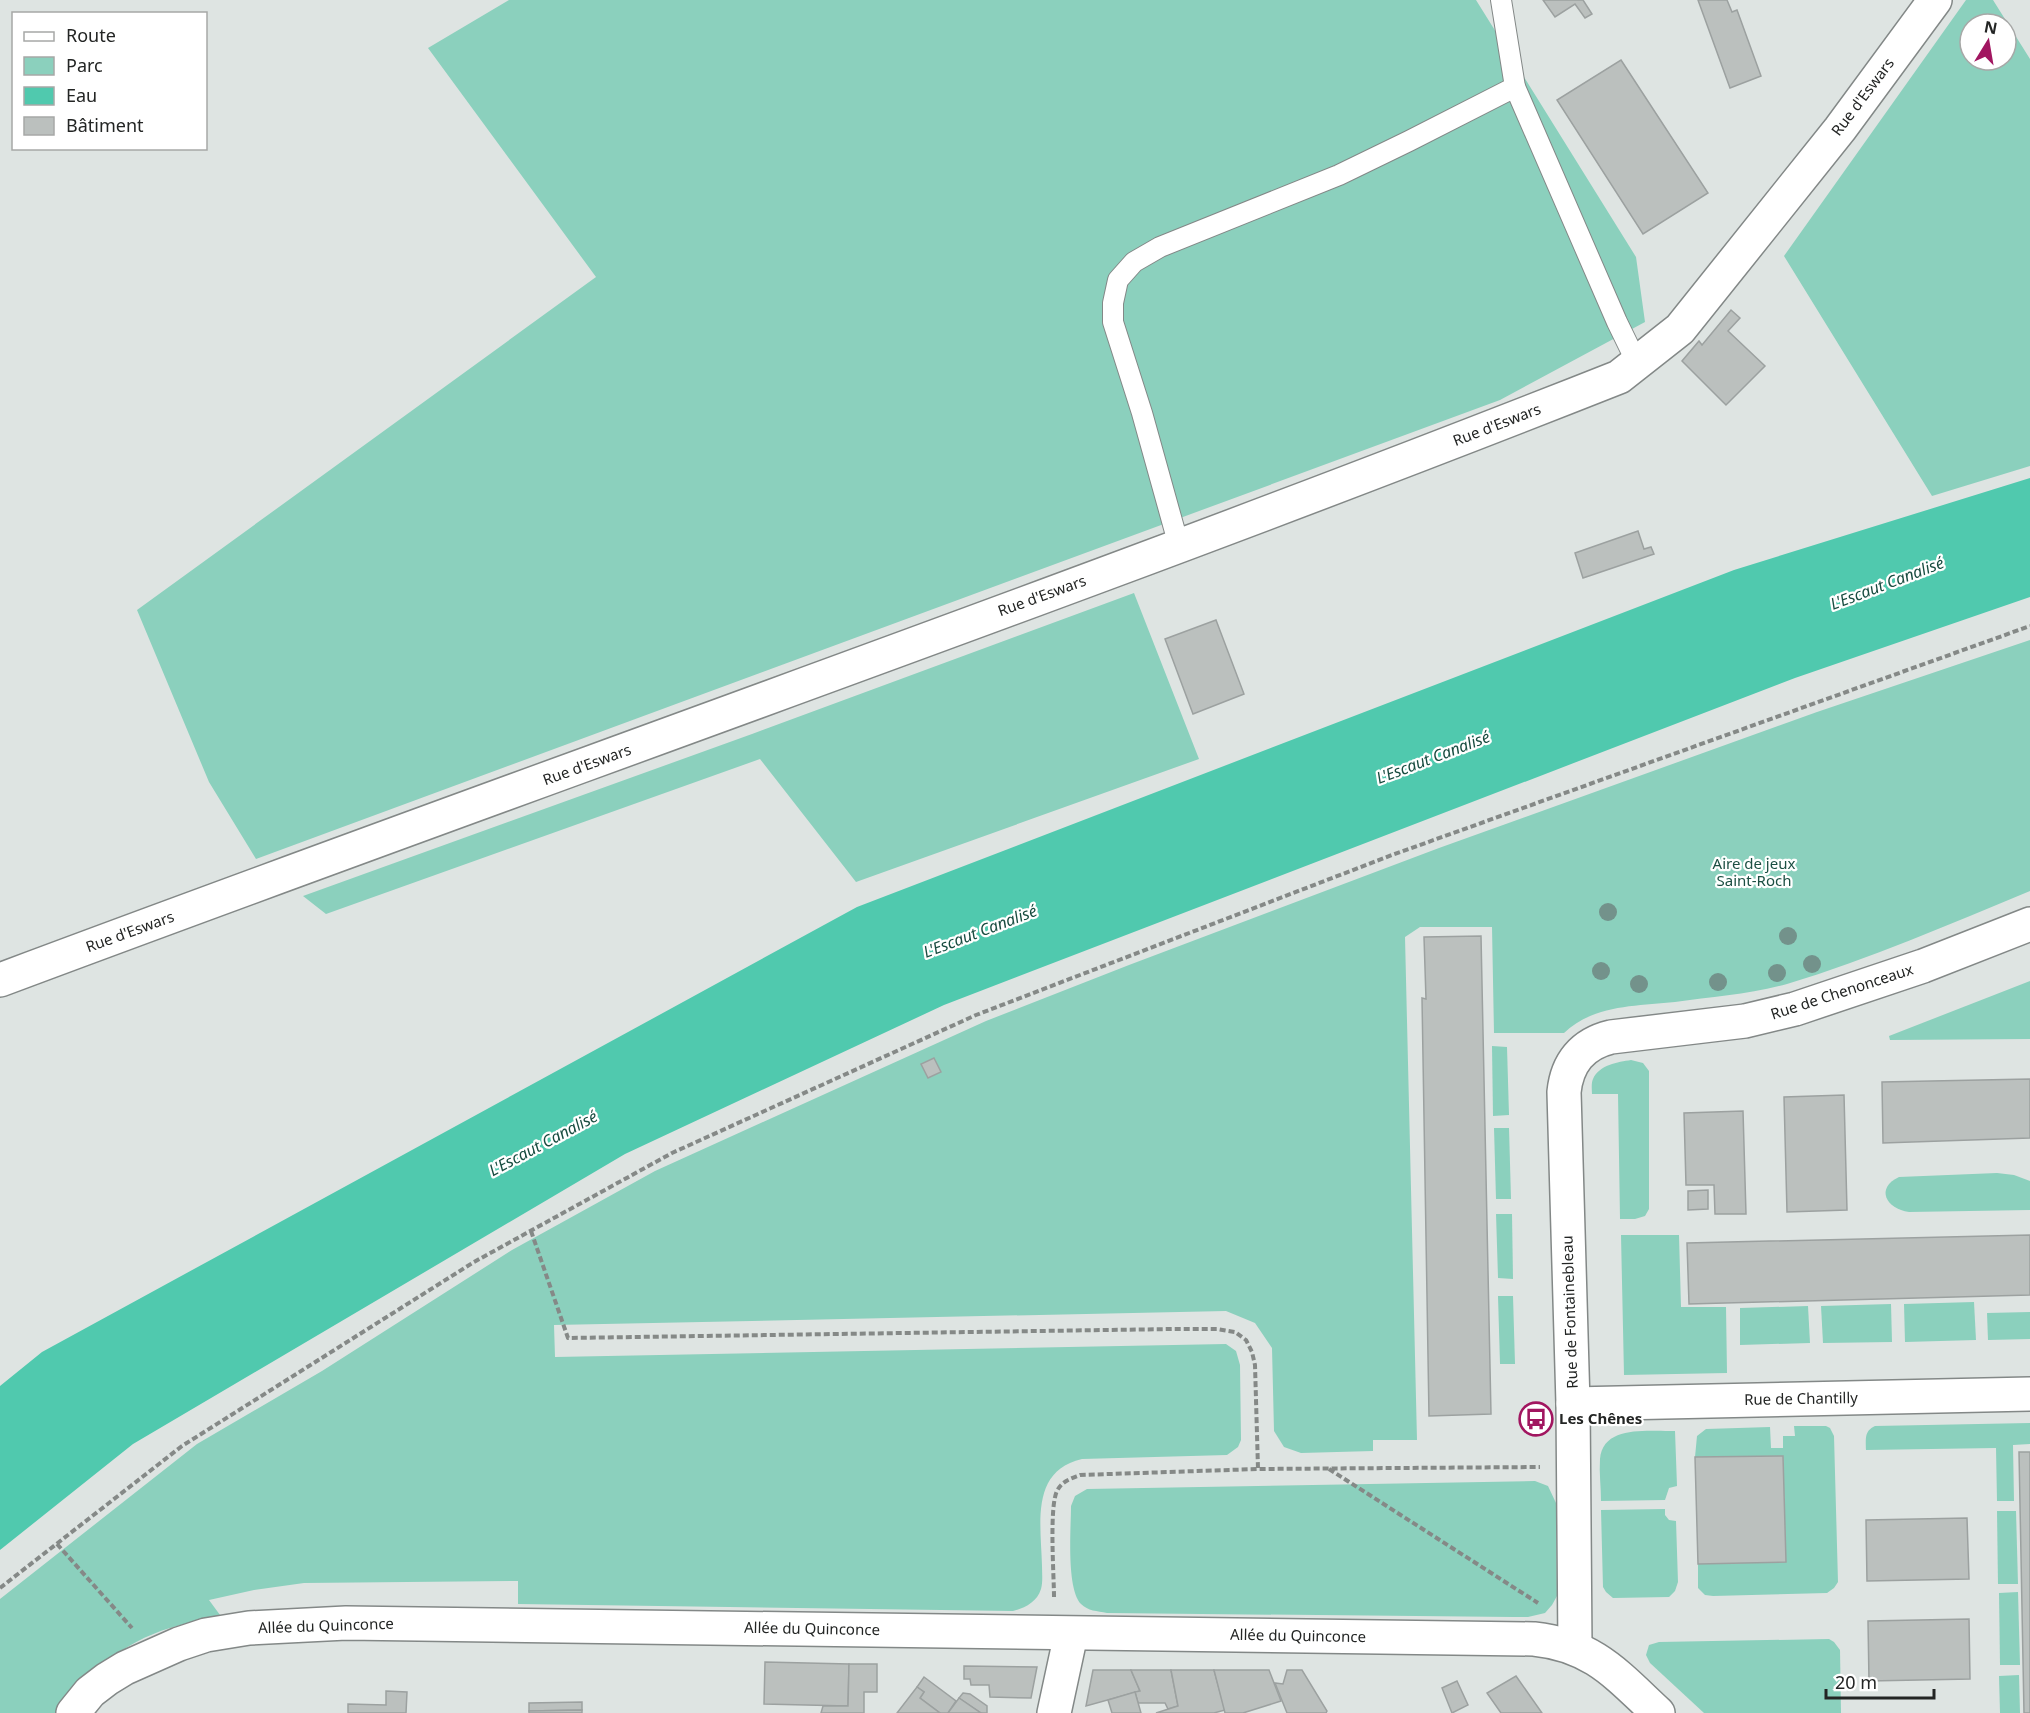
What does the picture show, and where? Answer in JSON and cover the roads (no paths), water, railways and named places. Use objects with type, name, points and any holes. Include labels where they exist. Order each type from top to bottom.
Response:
[{"type":"street","name":"Rue d'Eswars","points":[[0,980],[1179,546],[1619,377],[1680,329],[1839,129],[1935,0]]},
{"type":"street","name":"Rue de Chenonceaux","points":[[1580,1053],[1597,1040],[1611,1037],[1745,1021],[1794,1009],[1923,966],[2030,924]]},
{"type":"street","name":"Rue de Fontainebleau","points":[[1575,1637],[1573,1404],[1564,1092],[1572,1062],[1580,1053]]},
{"type":"street","name":"Rue de Chantilly","points":[[1573,1404],[2030,1395]]},
{"type":"street","name":"Allée du Quinconce","points":[[73,1713],[90,1692],[125,1668],[206,1635],[249,1628],[320,1624],[711,1627],[1548,1641],[1575,1637],[1658,1713]]},
{"type":"street","points":[[1054,1713],[1063,1634]]},
{"type":"lane","points":[[1502,0],[1515,87],[1637,363]]},
{"type":"lane","points":[[1179,546],[1142,412],[1113,322],[1113,303],[1118,280],[1134,262],[1160,247],[1339,174],[1515,87]]},
{"type":"water","name":"L'Escaut Canalisé","points":[[2030,478],[2030,597],[1795,678],[944,1005],[625,1154],[133,1444],[0,1550],[0,1386],[42,1352],[857,907],[1734,570]]},
{"type":"place","name":"Les Chênes","points":[[1536,1419]]},
{"type":"park label","name":"Aire de jeux Saint-Roch","points":[[1754,872]]}]
